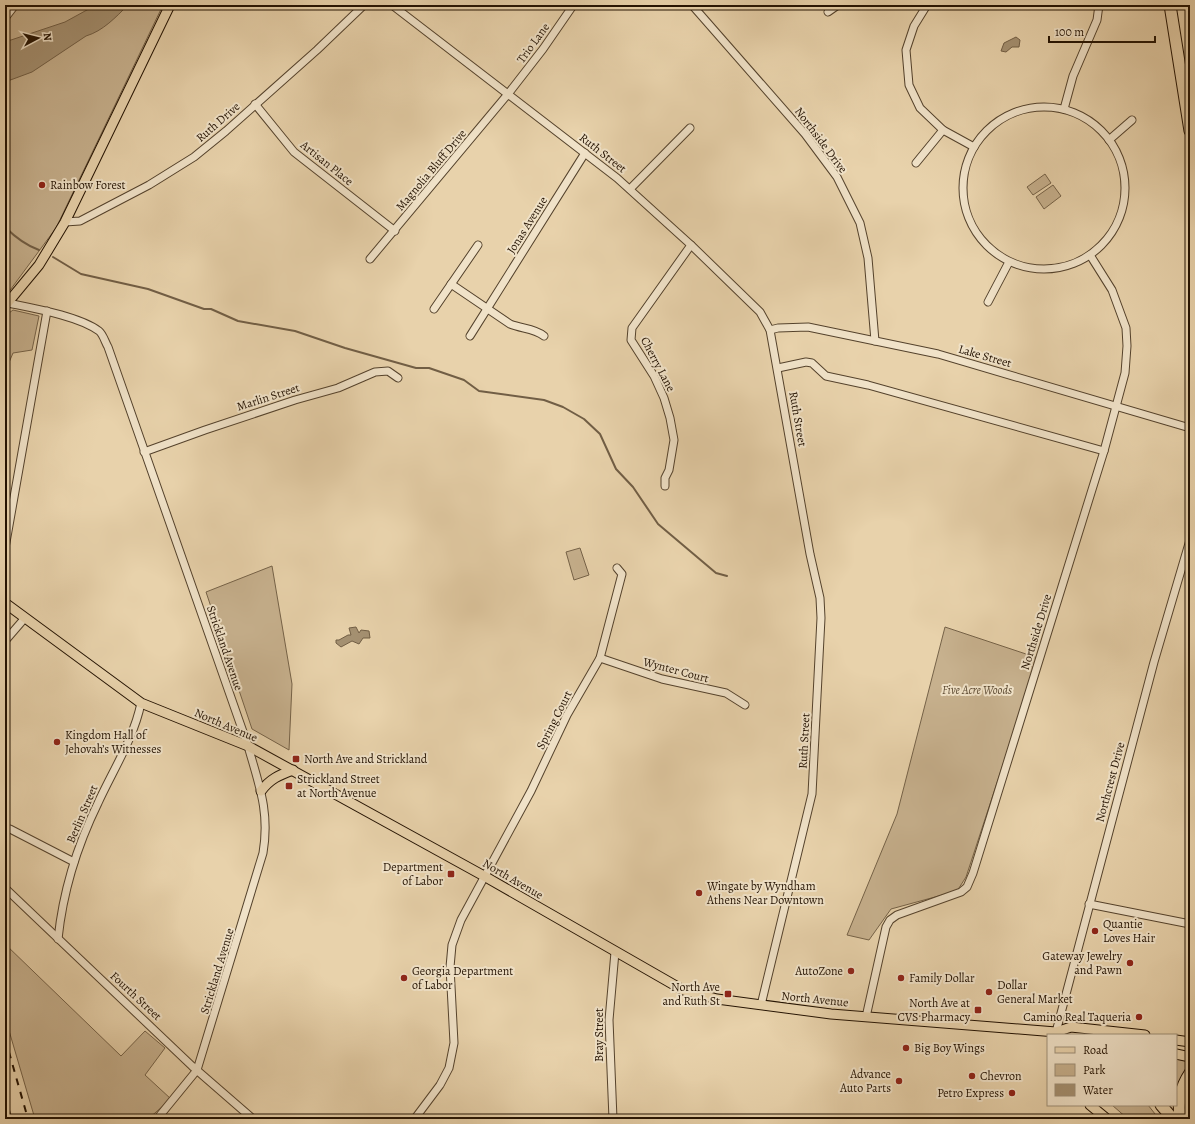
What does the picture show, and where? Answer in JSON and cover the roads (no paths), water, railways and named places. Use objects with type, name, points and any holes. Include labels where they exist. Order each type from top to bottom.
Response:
[{"type":"highway","points":[[1162,5],[1181,80]]},
{"type":"highway","points":[[1170,5],[1190,131]]},
{"type":"highway","points":[[1180,1119],[1180,1092],[1190,1073]]},
{"type":"highway","points":[[1162,1106],[1174,1119]]},
{"type":"main road","points":[[6,304],[39,265],[65,222],[170,5]]},
{"type":"main road","name":"North Avenue","points":[[5,603],[24,619],[141,703],[248,746],[484,876],[683,990],[717,999],[866,1017],[1058,1034],[1071,1027],[1136,1034]]},
{"type":"main road","points":[[261,791],[270,780],[278,775],[293,770]]},
{"type":"main road","points":[[1177,1040],[1190,1042]]},
{"type":"main road","points":[[1177,1054],[1190,1057]]},
{"type":"main road","points":[[1091,1106],[1107,1119]]},
{"type":"street","points":[[5,18],[14,5]]},
{"type":"street","name":"Ruth Drive","points":[[65,222],[80,221],[149,185],[194,157],[226,131],[254,104],[328,40],[364,5]]},
{"type":"street","name":"Ruth Street","points":[[392,5],[630,189],[691,245],[760,312],[770,330],[810,554],[820,598],[821,618],[812,794],[761,1005]]},
{"type":"street","name":"Trio Lane","points":[[508,94],[572,7],[569,5]]},
{"type":"street","name":"Northside Drive","points":[[692,5],[805,134],[837,177],[860,223],[868,258],[875,341]]},
{"type":"street","points":[[828,12],[838,5]]},
{"type":"street","points":[[927,5],[914,26],[906,50],[909,85],[920,108],[943,130],[974,147]]},
{"type":"street","points":[[1064,110],[1073,76],[1097,20],[1099,5]]},
{"type":"street","name":"Magnolia Bluff Drive","points":[[370,259],[395,231],[508,94]]},
{"type":"street","name":"Artisan Place","points":[[254,104],[294,152],[395,231]]},
{"type":"street","points":[[1040,107],[1064,110],[1077,114],[1095,125],[1109,140],[1121,163],[1125,189],[1122,208],[1108,237],[1090,255],[1068,266],[1044,270],[1020,266],[1009,262],[991,249],[976,232],[966,212],[963,190],[966,168],[974,147],[983,134],[995,123],[1016,112],[1040,107]]},
{"type":"street","points":[[1109,140],[1132,120]]},
{"type":"street","points":[[630,189],[690,128]]},
{"type":"street","points":[[916,163],[943,130]]},
{"type":"street","name":"Jonas Avenue","points":[[470,336],[585,153]]},
{"type":"street","points":[[434,310],[478,244]]},
{"type":"street","name":"Cherry Lane","points":[[665,486],[665,478],[669,470],[674,440],[670,418],[664,398],[654,376],[631,340],[632,328],[691,245]]},
{"type":"street","name":"Northside Drive","points":[[866,1017],[886,927],[890,920],[897,915],[961,892],[967,887],[973,873],[1104,451],[1125,373],[1127,346],[1126,328],[1112,290],[1090,255]]},
{"type":"street","points":[[988,302],[1009,262]]},
{"type":"street","points":[[451,284],[510,324],[518,328],[537,330],[544,336]]},
{"type":"street","name":"Strickland Avenue","points":[[6,304],[47,312],[83,323],[100,332],[122,382],[144,452],[248,746],[261,791],[266,817],[263,854],[197,1070]]},
{"type":"street","points":[[5,548],[47,312]]},
{"type":"street","name":"Lake Street","points":[[770,330],[778,328],[808,327],[938,354],[1035,381],[1116,407],[1190,428]]},
{"type":"street","points":[[778,368],[806,362],[812,363],[826,376],[868,385],[1104,451]]},
{"type":"street","name":"Marlin Street","points":[[144,452],[212,427],[294,400],[338,388],[376,372],[388,370],[398,378]]},
{"type":"street","name":"Northcrest Drive","points":[[1058,1034],[1089,904],[1154,662],[1190,540]]},
{"type":"street","name":"Spring Court","points":[[416,1118],[440,1085],[449,1068],[454,1043],[450,967],[452,945],[461,920],[531,791],[567,715],[600,658],[622,574],[617,568]]},
{"type":"street","points":[[5,641],[24,619]]},
{"type":"street","name":"Wynter Court","points":[[600,658],[662,679],[726,694],[745,705]]},
{"type":"street","name":"Berlin Street","points":[[58,939],[62,906],[74,862],[97,804],[130,737],[138,717],[141,703]]},
{"type":"street","points":[[10,828],[74,862]]},
{"type":"street","name":"Fourth Street","points":[[5,888],[197,1070],[253,1119]]},
{"type":"street","points":[[1089,904],[1190,924]]},
{"type":"street","name":"Bray Street","points":[[613,1119],[609,1020],[616,952]]},
{"type":"street","points":[[157,1119],[197,1070]]},
{"type":"street","points":[[5,1108],[8,1119]]},
{"type":"water","points":[[96,5],[128,5],[98,31],[86,36],[32,72],[5,82],[5,42],[65,22]]},
{"type":"water","points":[[1016,37],[1020,40],[1019,47],[1012,47],[1006,52],[1001,51],[1004,43]]},
{"type":"water","points":[[356,627],[359,633],[361,630],[369,631],[370,638],[363,638],[359,644],[352,641],[341,647],[336,643],[336,640],[351,635],[349,628]]},
{"type":"waterway","points":[[5,227],[20,240],[39,250]]},
{"type":"waterway","points":[[53,257],[81,274],[148,289],[204,309],[211,309],[238,321],[295,331],[345,348],[416,368],[429,368],[464,380],[479,391],[544,400],[563,407],[584,419],[600,434],[616,469],[633,487],[658,524],[716,573],[727,576]]},
{"type":"railway","points":[[5,1038],[28,1119]]},
{"type":"place","name":"Rainbow Forest","points":[[42,185]]},
{"type":"place","name":"Kingdom Hall of Jehovah’s Witnesses","points":[[57,742]]},
{"type":"place","name":"North Ave and Strickland","points":[[296,759]]},
{"type":"place","name":"Strickland Street at North Avenue","points":[[289,786]]},
{"type":"place","name":"Department of Labor","points":[[451,874]]},
{"type":"place","name":"Wingate by Wyndham Athens Near Downtown","points":[[699,893]]},
{"type":"place","name":"Quantie Loves Hair","points":[[1095,931]]},
{"type":"place","name":"Gateway Jewelry and Pawn","points":[[1130,963]]},
{"type":"place","name":"AutoZone","points":[[851,971]]},
{"type":"place","name":"Georgia Department of Labor","points":[[404,978]]},
{"type":"place","name":"Family Dollar","points":[[901,978]]},
{"type":"place","name":"Dollar General Market","points":[[989,992]]},
{"type":"place","name":"North Ave and Ruth St","points":[[728,994]]},
{"type":"place","name":"North Ave at CVS Pharmacy","points":[[978,1010]]},
{"type":"place","name":"Camino Real Taqueria","points":[[1139,1017]]},
{"type":"place","name":"Big Boy Wings","points":[[906,1048]]},
{"type":"place","name":"Chevron","points":[[972,1076]]},
{"type":"place","name":"Advance Auto Parts","points":[[899,1081]]},
{"type":"place","name":"Petro Express","points":[[1012,1093]]},
{"type":"park label","name":"Five Acre Woods","points":[[977,690]]}]
